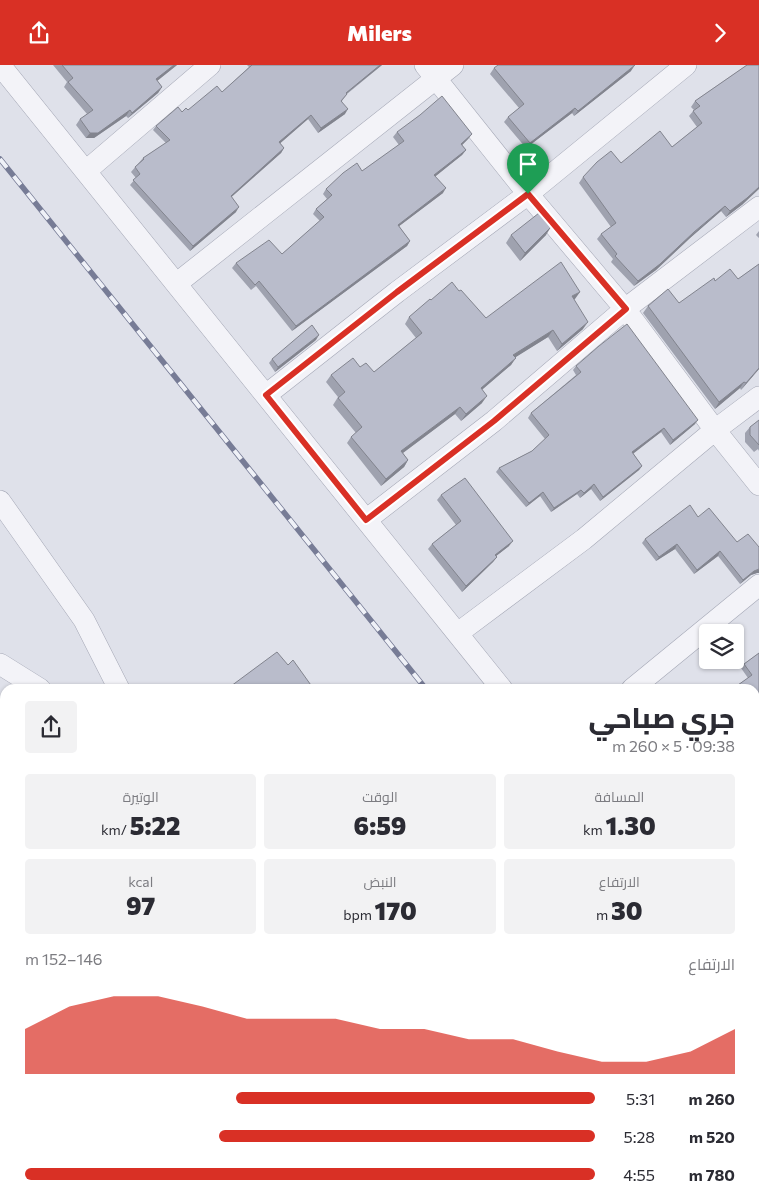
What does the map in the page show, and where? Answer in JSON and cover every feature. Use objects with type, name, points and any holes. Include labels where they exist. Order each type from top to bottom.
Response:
[{"type":"street","points":[[0,65],[498,684]]},
{"type":"street","points":[[86,171],[210,65]]},
{"type":"street","points":[[176,284],[430,72],[453,65]]},
{"type":"street","points":[[266,395],[397,292],[528,194],[686,65]]},
{"type":"street","points":[[430,72],[528,194],[626,309],[715,430],[759,485]]},
{"type":"street","points":[[366,520],[494,421],[626,309],[759,207]]},
{"type":"street","points":[[458,633],[584,539],[715,430],[759,397]]},
{"type":"street","points":[[0,501],[84,620],[116,684]]},
{"type":"street","points":[[638,684],[759,585]]},
{"type":"street","points":[[0,664],[32,684]]},
{"type":"building","points":[[62,65],[174,65],[156,79],[162,87],[132,113],[130,110],[98,133],[90,133],[80,119],[93,110],[68,82],[73,78]]},
{"type":"building","points":[[252,65],[380,65],[346,93],[341,101],[348,109],[321,128],[311,115],[279,142],[284,148],[231,196],[239,207],[193,246],[133,180],[140,174],[135,167],[143,158],[170,140],[156,126],[178,107],[182,112],[186,108],[188,110],[217,86],[222,92]]},
{"type":"building","points":[[498,65],[635,65],[578,111],[575,108],[530,143],[508,117],[524,104],[494,68]]},
{"type":"building","points":[[747,65],[759,65],[759,187],[730,211],[725,206],[638,281],[615,256],[617,254],[601,234],[616,223],[583,177],[611,151],[621,163],[660,131],[672,147],[702,123],[693,111],[700,106],[695,101]]},
{"type":"building","points":[[442,96],[472,134],[461,144],[466,150],[434,175],[446,188],[398,225],[410,241],[296,326],[259,281],[255,285],[236,263],[269,240],[282,254],[324,217],[316,209],[332,195],[326,189],[357,163],[362,171],[404,141],[397,132]]},
{"type":"building","points":[[539,213],[551,227],[525,253],[511,235]]},
{"type":"building","points":[[561,262],[580,292],[572,296],[588,322],[562,344],[553,330],[513,355],[516,358],[481,388],[487,396],[466,414],[460,407],[401,451],[408,460],[386,479],[351,437],[362,427],[338,398],[345,392],[331,375],[353,358],[360,367],[366,363],[374,372],[422,333],[409,317],[452,282],[486,318]]},
{"type":"building","points":[[759,264],[759,368],[746,383],[744,382],[719,402],[648,306],[668,289],[679,303],[714,278],[715,281],[730,269],[738,279]]},
{"type":"building","points":[[627,324],[698,420],[673,440],[664,428],[632,452],[642,466],[603,497],[594,484],[584,493],[581,490],[554,508],[543,492],[529,503],[499,468],[532,451],[549,435],[531,413],[581,372],[576,366]]},
{"type":"building","points":[[312,325],[319,335],[278,367],[272,359]]},
{"type":"building","points":[[759,420],[759,445],[750,435],[750,427]]},
{"type":"building","points":[[465,478],[513,541],[495,555],[497,557],[466,586],[432,544],[461,521],[441,495]]},
{"type":"building","points":[[690,505],[698,517],[709,508],[737,542],[748,534],[759,547],[759,569],[743,580],[720,551],[697,570],[677,544],[659,557],[645,539]]},
{"type":"building","points":[[277,652],[288,665],[293,660],[310,684],[234,684]]},
{"type":"building","points":[[759,653],[759,684],[739,684],[752,675],[744,664]]},
{"type":"railway","points":[[0,159],[422,684]]},
{"type":"route","points":[[528,194],[626,309],[494,421],[366,520],[266,395],[397,292],[528,194]]}]
